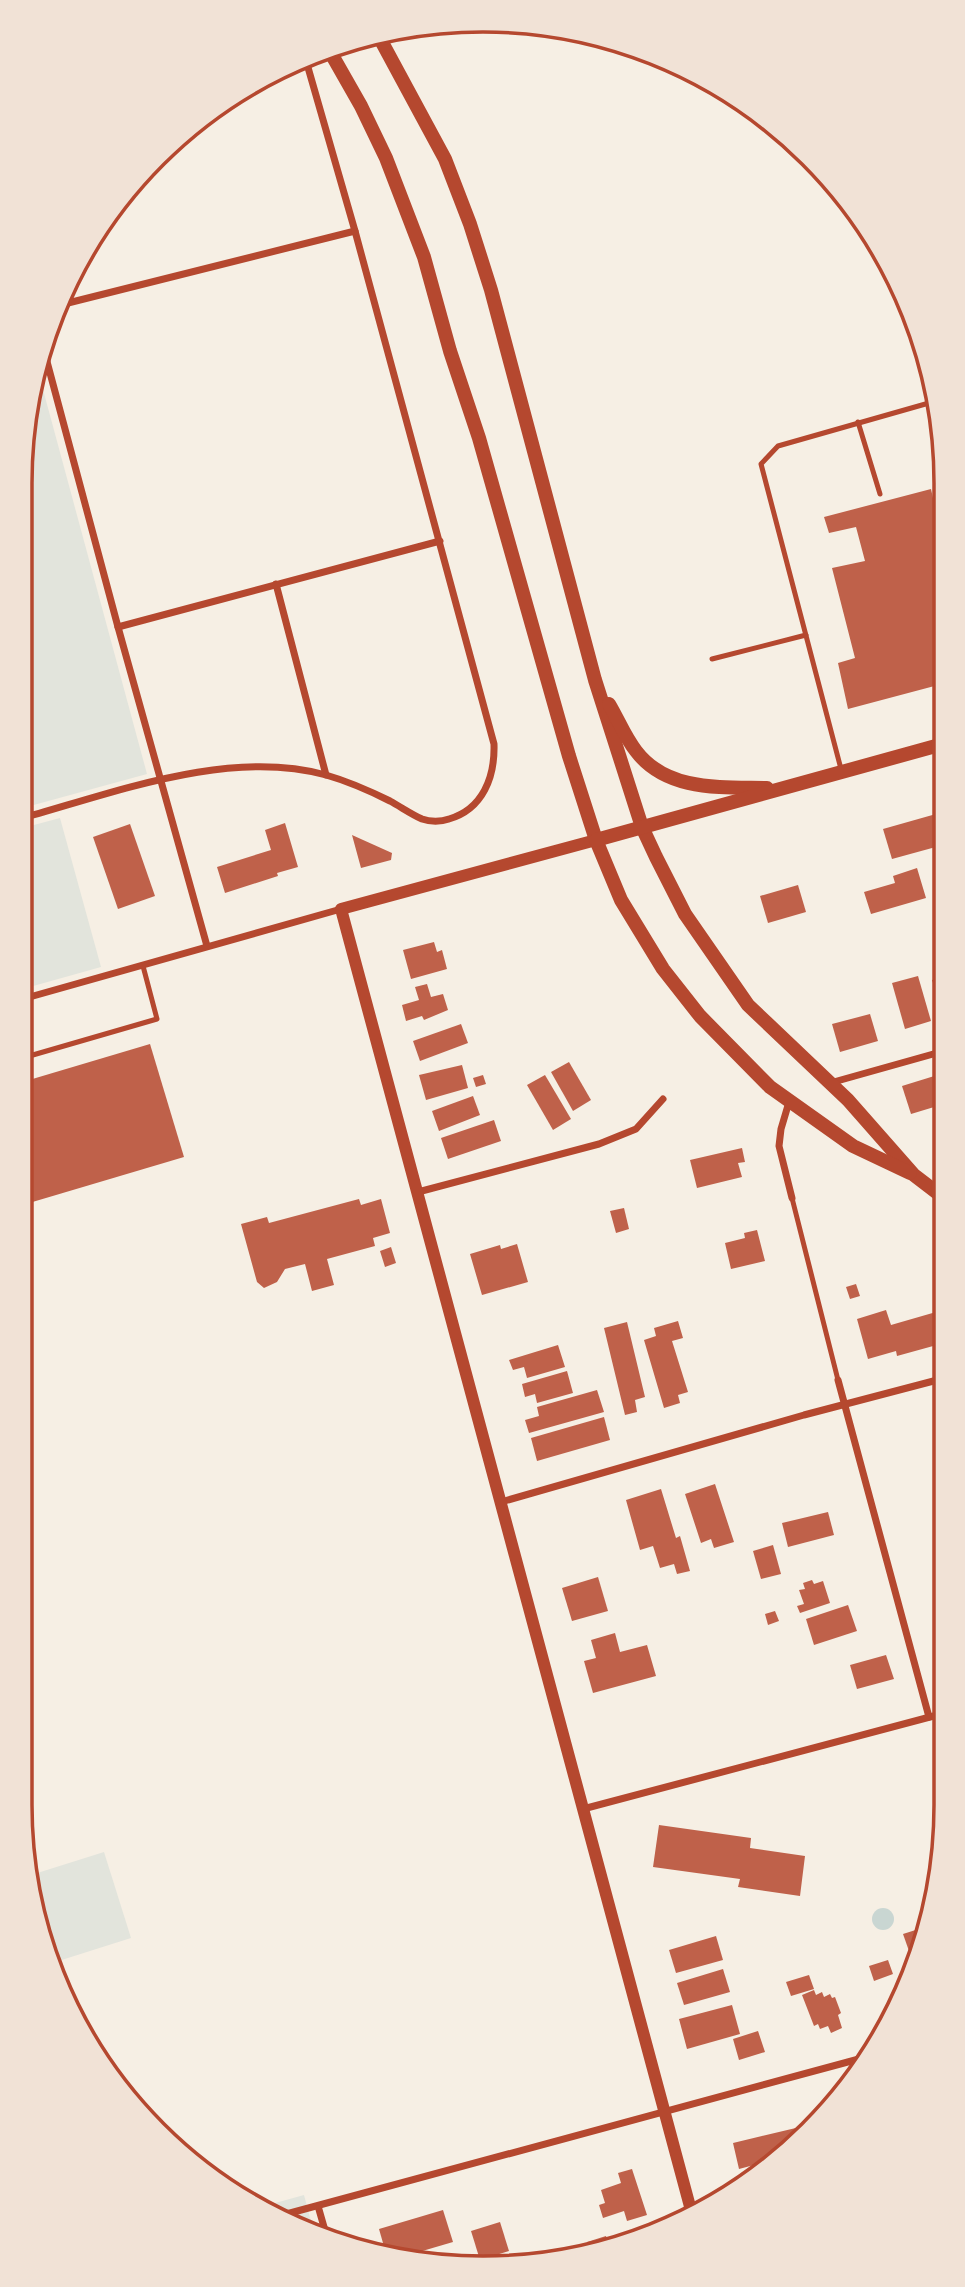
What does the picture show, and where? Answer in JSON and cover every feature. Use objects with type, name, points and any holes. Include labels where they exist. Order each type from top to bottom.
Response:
[{"type":"main road","points":[[382,43],[445,159],[470,224],[491,290],[596,680],[642,827],[685,914],[748,1004],[848,1100],[914,1175],[934,1190]]},
{"type":"main road","points":[[333,57],[386,158],[424,257],[450,351],[479,438],[556,713],[596,840],[621,900],[663,969],[700,1016],[770,1087],[853,1146],[914,1175]]},
{"type":"main road","points":[[596,680],[636,751],[648,764],[672,779],[700,786],[783,789]]},
{"type":"main road","points":[[596,840],[934,746]]},
{"type":"street","points":[[32,815],[208,769],[242,766],[300,770],[326,775],[388,800],[425,820],[448,819],[462,813],[481,797],[490,781],[495,761],[494,744],[308,67]]},
{"type":"street","points":[[69,303],[355,231]]},
{"type":"street","points":[[48,364],[160,781],[208,946]]},
{"type":"street","points":[[118,628],[440,541]]},
{"type":"street","points":[[276,584],[326,775]]},
{"type":"street","points":[[32,996],[596,840]]},
{"type":"street","points":[[341,909],[690,2205]]},
{"type":"street","points":[[829,1084],[934,1054]]},
{"type":"street","points":[[418,1192],[599,1144],[636,1129],[663,1099]]},
{"type":"street","points":[[789,1102],[780,1129],[779,1146],[792,1198]]},
{"type":"street","points":[[838,1380],[929,1717]]},
{"type":"street","points":[[501,1503],[934,1381]]},
{"type":"street","points":[[583,1809],[934,1716]]},
{"type":"street","points":[[292,2213],[853,2061]]},
{"type":"street","points":[[318,2206],[324,2226]]},
{"type":"lane","points":[[842,772],[761,464],[778,446],[926,404]]},
{"type":"lane","points":[[858,422],[880,494]]},
{"type":"lane","points":[[712,659],[806,635]]},
{"type":"lane","points":[[32,1055],[157,1019],[143,965]]},
{"type":"lane","points":[[792,1198],[838,1380]]},
{"type":"shaded area","points":[[42,386],[147,774],[32,805],[32,453]]},
{"type":"shaded area","points":[[60,818],[101,967],[32,986],[32,826]]},
{"type":"shaded area","points":[[104,1852],[131,1938],[60,1961],[47,1921],[37,1873]]},
{"type":"shaded area","points":[[883,1908],[891,1911],[894,1919],[891,1927],[883,1930],[875,1927],[872,1919],[875,1911]]},
{"type":"shaded area","points":[[304,2195],[311,2221],[283,2209],[273,2204]]},
{"type":"building","points":[[931,489],[934,503],[934,686],[848,709],[838,663],[855,658],[832,568],[865,561],[856,527],[829,533],[824,517]]},
{"type":"building","points":[[934,815],[934,847],[892,859],[883,829]]},
{"type":"building","points":[[285,823],[298,867],[225,893],[217,867],[271,850],[265,830]]},
{"type":"building","points":[[130,824],[155,896],[118,909],[93,837]]},
{"type":"building","points":[[352,835],[392,853],[391,860],[361,868]]},
{"type":"building","points":[[917,868],[926,898],[871,914],[864,892],[895,883],[893,876]]},
{"type":"building","points":[[798,885],[806,912],[768,923],[760,896]]},
{"type":"building","points":[[434,942],[437,952],[442,950],[447,969],[411,979],[403,950]]},
{"type":"building","points":[[918,976],[931,1021],[905,1029],[892,983]]},
{"type":"building","points":[[427,984],[431,997],[443,994],[448,1010],[424,1020],[422,1016],[406,1021],[402,1005],[419,1000],[415,987]]},
{"type":"building","points":[[870,1014],[878,1041],[840,1052],[832,1024]]},
{"type":"building","points":[[461,1024],[468,1043],[420,1061],[413,1041]]},
{"type":"building","points":[[150,1044],[184,1157],[32,1202],[32,1079]]},
{"type":"building","points":[[569,1062],[591,1100],[573,1111],[551,1072]]},
{"type":"building","points":[[462,1065],[468,1088],[426,1100],[419,1075]]},
{"type":"building","points":[[483,1075],[486,1084],[476,1087],[473,1078]]},
{"type":"building","points":[[545,1075],[571,1119],[553,1130],[527,1085]]},
{"type":"building","points":[[934,1076],[934,1107],[911,1114],[902,1086]]},
{"type":"building","points":[[473,1096],[480,1115],[439,1131],[432,1111]]},
{"type":"building","points":[[494,1120],[501,1141],[448,1159],[441,1138]]},
{"type":"building","points":[[742,1148],[745,1162],[738,1163],[742,1177],[697,1188],[690,1160]]},
{"type":"building","points":[[359,1199],[361,1205],[381,1199],[390,1233],[373,1238],[375,1246],[327,1259],[334,1285],[312,1291],[305,1264],[285,1269],[277,1282],[264,1288],[257,1282],[241,1224],[267,1217],[269,1223]]},
{"type":"building","points":[[624,1208],[629,1229],[616,1233],[610,1211]]},
{"type":"building","points":[[757,1230],[765,1261],[731,1269],[725,1243],[745,1238],[744,1233]]},
{"type":"building","points":[[517,1244],[528,1282],[482,1295],[470,1254],[500,1245],[501,1249]]},
{"type":"building","points":[[391,1247],[396,1263],[385,1267],[380,1251]]},
{"type":"building","points":[[856,1284],[860,1296],[850,1299],[846,1287]]},
{"type":"building","points":[[886,1310],[891,1325],[934,1313],[934,1346],[897,1356],[896,1351],[868,1359],[857,1319]]},
{"type":"building","points":[[678,1321],[683,1338],[672,1341],[688,1392],[678,1395],[680,1403],[664,1408],[644,1340],[656,1336],[654,1328]]},
{"type":"building","points":[[627,1322],[645,1397],[635,1400],[637,1412],[625,1415],[604,1328]]},
{"type":"building","points":[[558,1345],[565,1367],[527,1378],[524,1367],[513,1370],[509,1360]]},
{"type":"building","points":[[567,1371],[573,1393],[537,1403],[535,1394],[525,1397],[522,1384]]},
{"type":"building","points":[[597,1390],[604,1412],[529,1433],[525,1420],[539,1416],[537,1407]]},
{"type":"building","points":[[604,1417],[610,1440],[537,1461],[531,1438]]},
{"type":"building","points":[[715,1484],[734,1542],[714,1548],[711,1539],[701,1543],[685,1494]]},
{"type":"building","points":[[661,1489],[676,1538],[680,1536],[690,1571],[677,1574],[674,1564],[660,1568],[653,1546],[640,1550],[626,1500]]},
{"type":"building","points":[[828,1512],[834,1535],[788,1547],[782,1523]]},
{"type":"building","points":[[773,1545],[781,1574],[761,1579],[753,1551]]},
{"type":"building","points":[[598,1577],[608,1611],[572,1621],[562,1588]]},
{"type":"building","points":[[812,1580],[814,1584],[823,1581],[830,1603],[800,1613],[797,1606],[804,1604],[799,1590],[805,1589],[803,1583]]},
{"type":"building","points":[[848,1605],[857,1631],[814,1645],[806,1619]]},
{"type":"building","points":[[775,1611],[779,1621],[768,1625],[765,1614]]},
{"type":"building","points":[[615,1633],[620,1652],[647,1645],[656,1676],[593,1693],[584,1661],[596,1658],[591,1640]]},
{"type":"building","points":[[886,1655],[894,1679],[857,1689],[850,1665]]},
{"type":"building","points":[[659,1825],[751,1838],[750,1848],[805,1856],[800,1896],[738,1887],[740,1879],[653,1867]]},
{"type":"building","points":[[915,1930],[909,1951],[903,1934]]},
{"type":"building","points":[[716,1936],[723,1960],[676,1973],[669,1950]]},
{"type":"building","points":[[888,1960],[893,1974],[874,1981],[869,1966]]},
{"type":"building","points":[[723,1969],[730,1992],[684,2005],[677,1983]]},
{"type":"building","points":[[809,1975],[814,1989],[791,1996],[786,1982]]},
{"type":"building","points":[[814,1990],[816,1995],[822,1992],[824,1997],[830,1994],[832,1998],[835,1997],[841,2013],[838,2015],[842,2028],[831,2033],[828,2026],[820,2029],[818,2024],[814,2026],[802,1995]]},
{"type":"building","points":[[732,2005],[740,2034],[687,2049],[679,2019]]},
{"type":"building","points":[[758,2031],[765,2052],[739,2060],[733,2039]]},
{"type":"building","points":[[796,2128],[757,2162],[739,2169],[733,2143]]},
{"type":"building","points":[[632,2169],[647,2215],[627,2221],[624,2211],[603,2218],[599,2205],[605,2203],[601,2190],[621,2183],[618,2173]]},
{"type":"building","points":[[443,2210],[453,2242],[421,2251],[395,2247],[383,2244],[379,2229]]},
{"type":"building","points":[[500,2222],[509,2251],[494,2256],[479,2256],[471,2231]]}]
